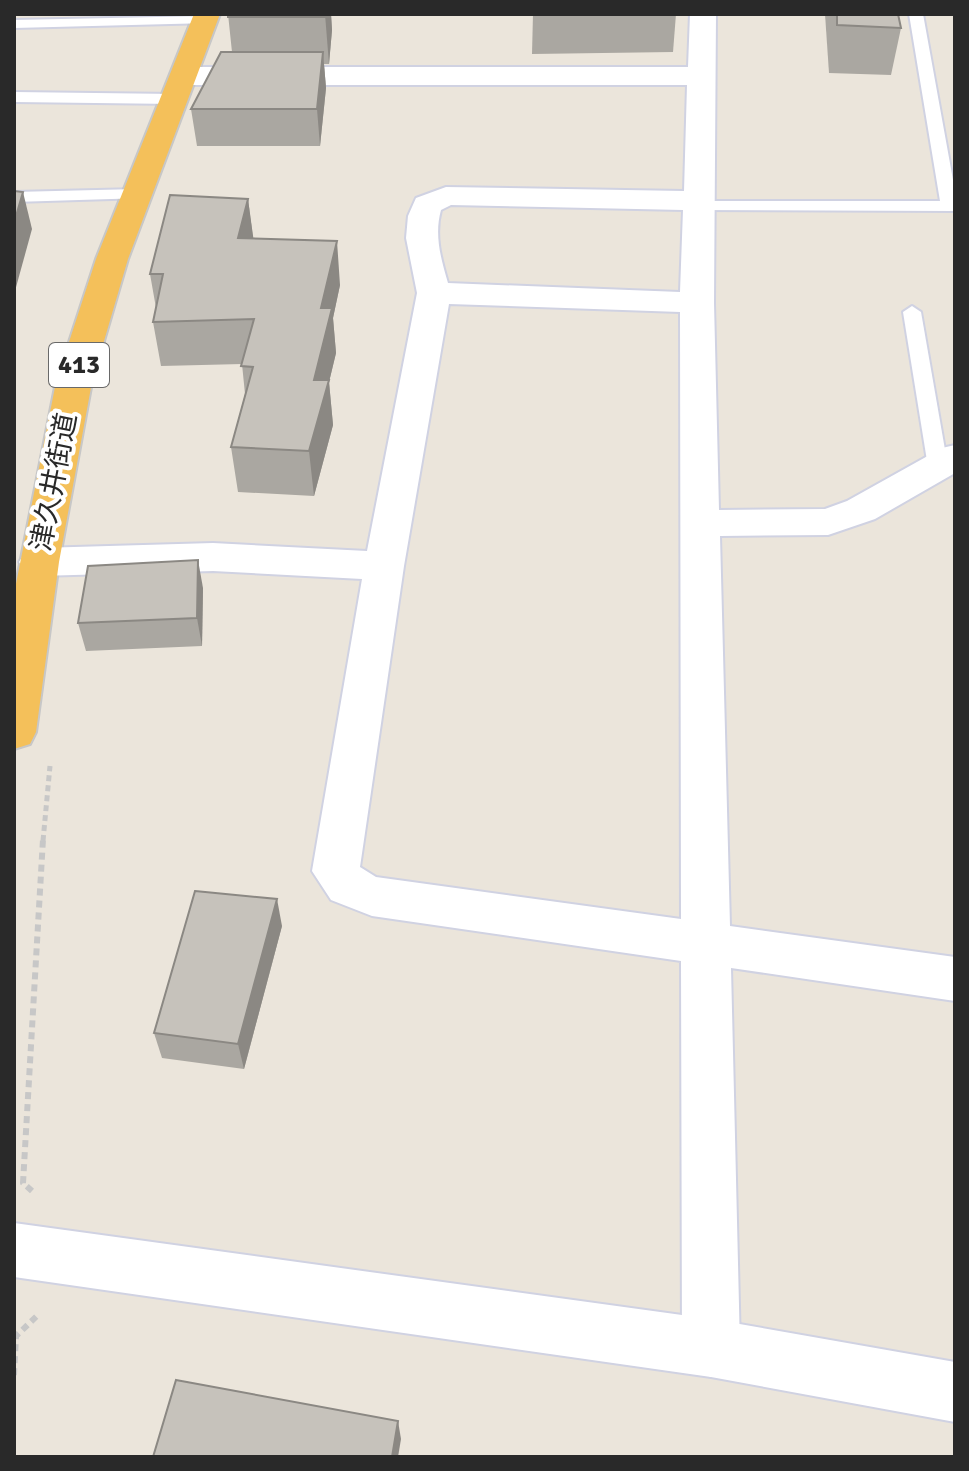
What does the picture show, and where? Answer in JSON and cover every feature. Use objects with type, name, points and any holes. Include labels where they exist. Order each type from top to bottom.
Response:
[{"type":"highway","name":"津久井街道","points":[[14,732],[39,562],[74,382],[112,259],[206,17]]},
{"type":"street","points":[[703,14],[697,303],[711,1348]]},
{"type":"street","points":[[180,88],[700,76]]},
{"type":"street","points":[[697,203],[446,196],[427,205],[422,221],[421,243],[434,293],[384,566],[336,871],[348,886],[372,896],[955,979]]},
{"type":"street","points":[[434,293],[697,303]]},
{"type":"street","points":[[700,523],[828,522],[861,510],[947,462]]},
{"type":"street","points":[[39,562],[213,557],[384,566]]},
{"type":"street","points":[[14,1250],[711,1348],[955,1392]]},
{"type":"lane","points":[[697,203],[952,206],[916,14]]},
{"type":"lane","points":[[14,24],[206,17]]},
{"type":"lane","points":[[14,97],[180,88]]},
{"type":"lane","points":[[14,197],[138,194]]},
{"type":"lane","points":[[912,312],[947,462]]},
{"type":"path","points":[[34,1192],[23,1183],[40,876],[52,751]]},
{"type":"path","points":[[14,1375],[16,1336],[47,1306]]},
{"type":"building","points":[[228,14],[325,14],[325,17],[228,17]]},
{"type":"building","points":[[837,14],[898,14],[901,28],[837,25]]},
{"type":"building","points":[[221,52],[323,52],[317,109],[191,109]]},
{"type":"building","points":[[14,191],[23,192],[14,223]]},
{"type":"building","points":[[170,195],[248,199],[238,238],[337,241],[321,308],[332,308],[314,380],[329,380],[309,451],[231,447],[253,367],[241,366],[254,319],[153,322],[163,274],[150,274]]},
{"type":"building","points":[[198,560],[197,618],[78,623],[88,566]]},
{"type":"building","points":[[195,891],[277,899],[238,1044],[154,1033]]},
{"type":"building","points":[[176,1380],[398,1421],[392,1457],[153,1457]]}]
